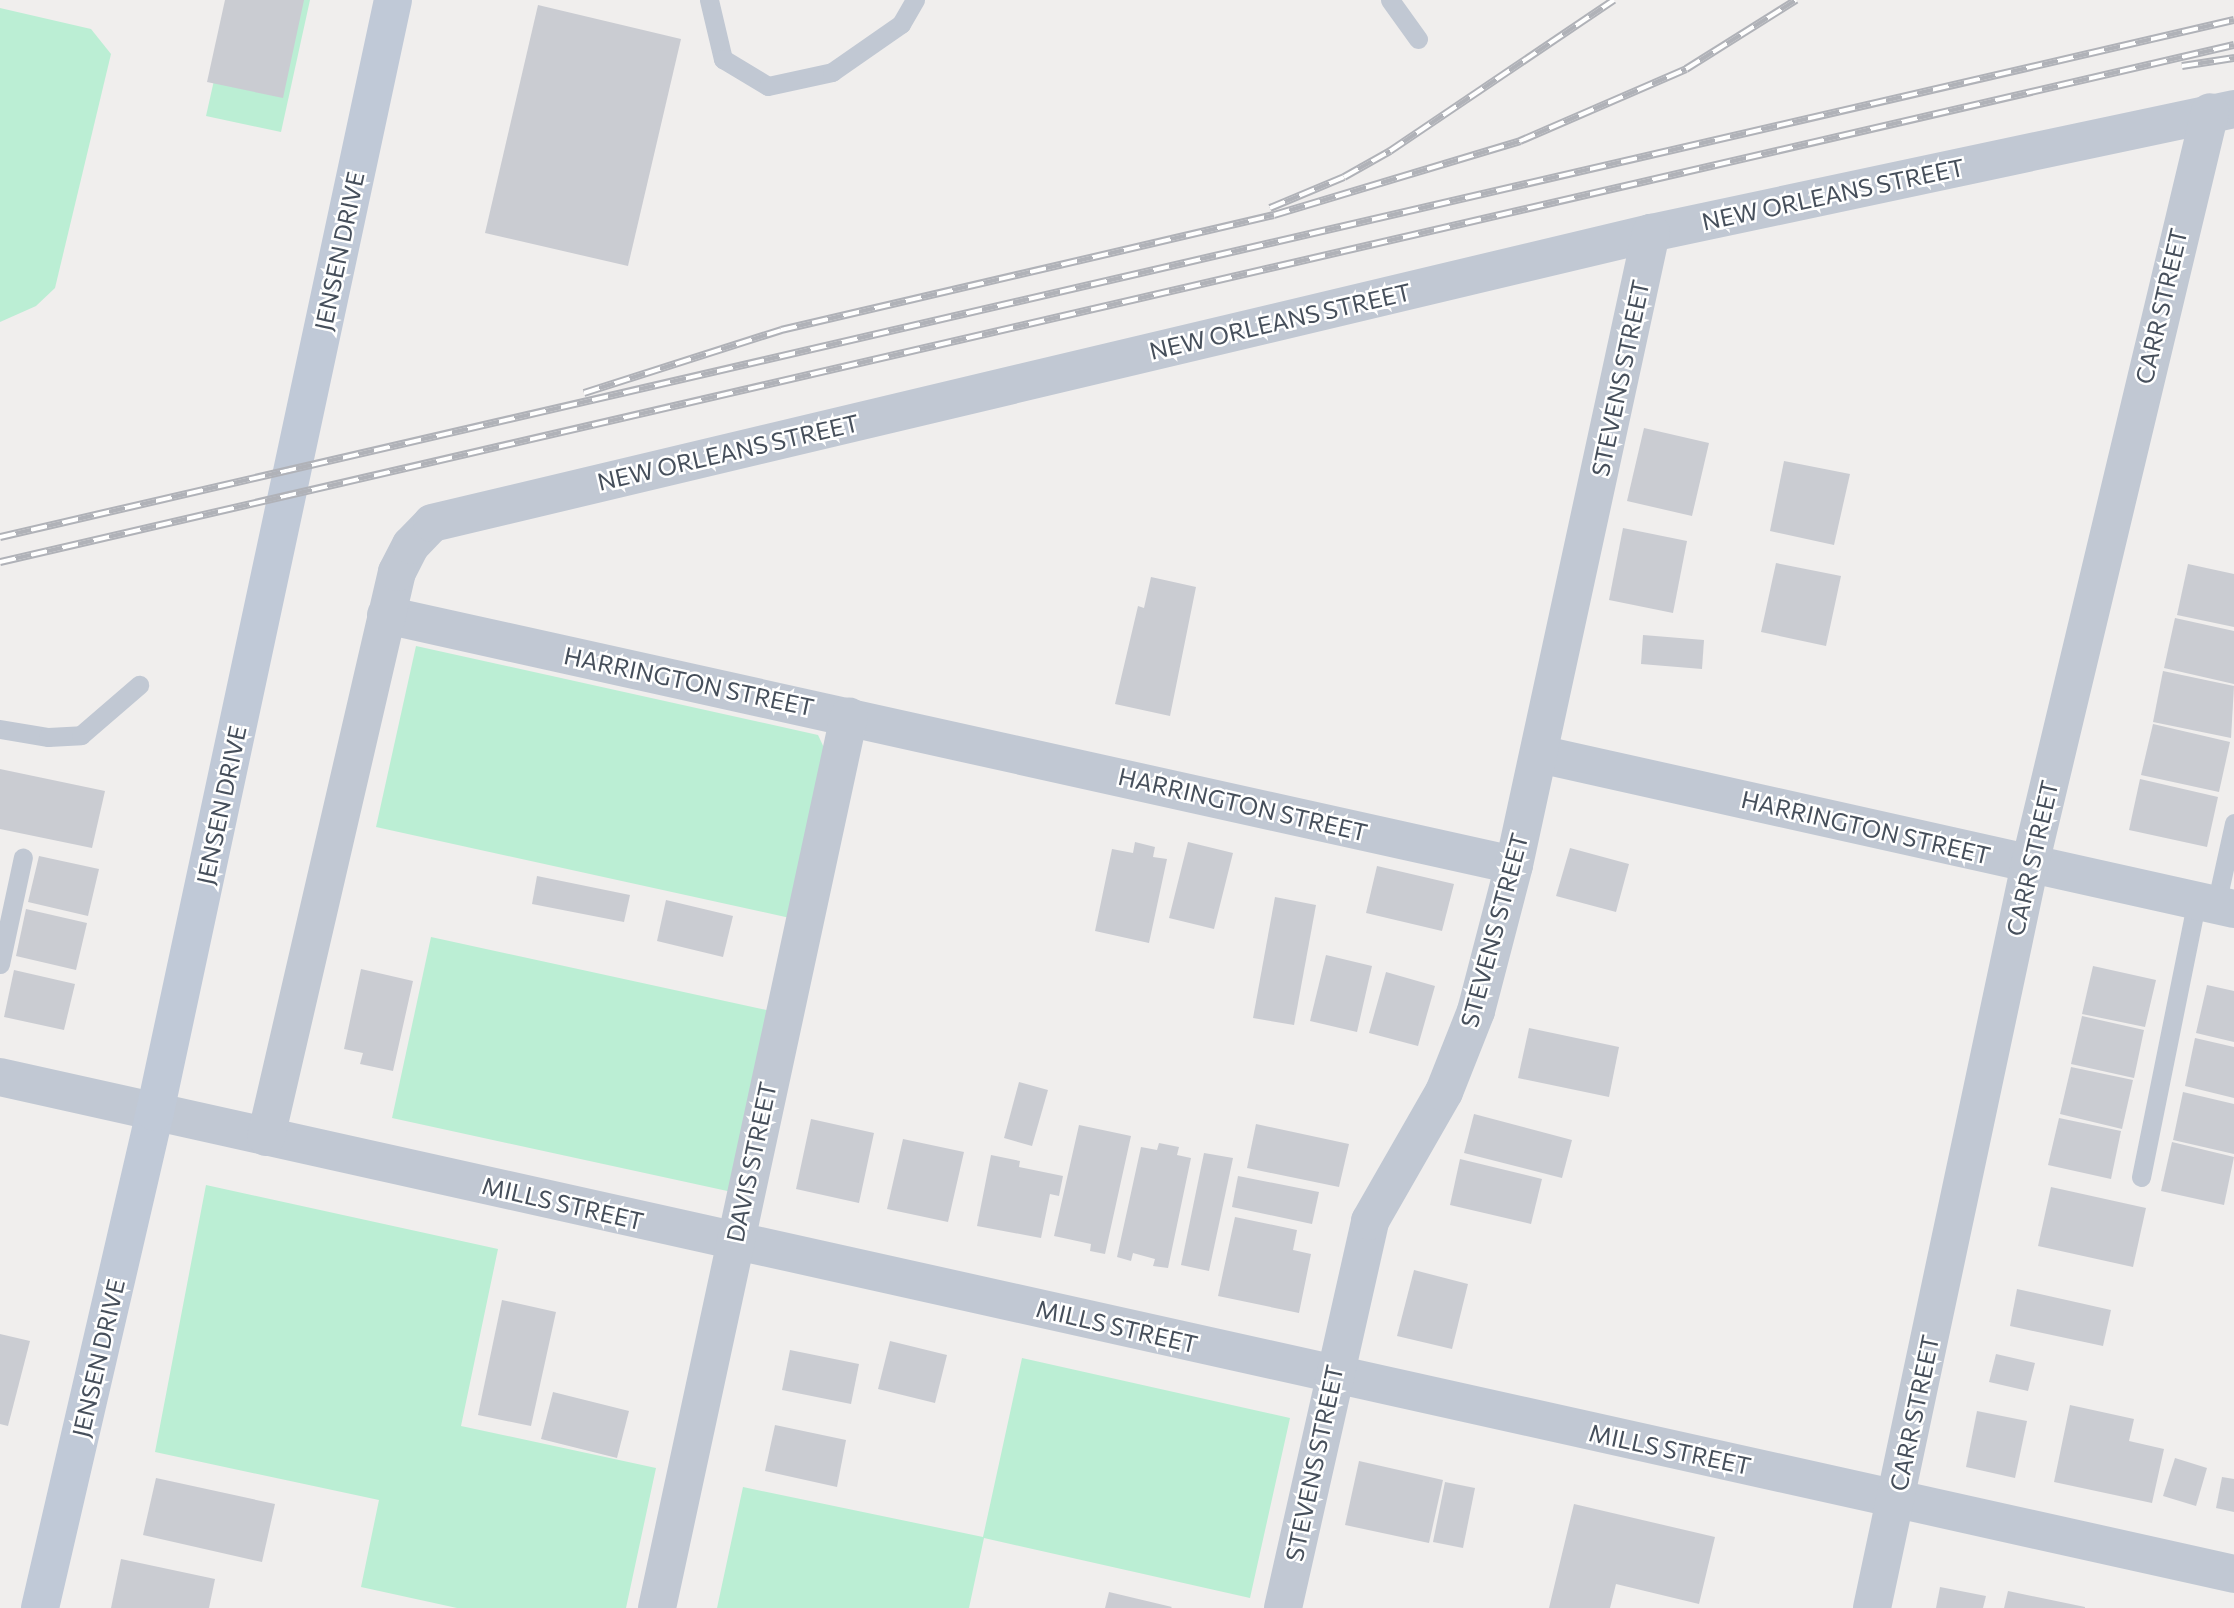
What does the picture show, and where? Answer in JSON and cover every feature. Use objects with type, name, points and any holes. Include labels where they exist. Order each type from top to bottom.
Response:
[{"type":"main road","name":"JENSEN DRIVE","points":[[40,1608],[155,1112],[393,0]]},
{"type":"street","name":"NEW ORLEANS STREET","points":[[386,615],[397,572],[411,545],[432,523],[1651,233],[2222,111]]},
{"type":"street","name":"CARR STREET","points":[[1872,1608],[2030,864],[2222,111]]},
{"type":"street","name":"STEVENS STREET","points":[[1283,1608],[1333,1374],[1370,1222],[1444,1092],[1476,1012],[1539,754],[1651,233]]},
{"type":"street","name":"HARRINGTON STREET","points":[[386,615],[1514,865]]},
{"type":"street","points":[[266,1137],[386,615]]},
{"type":"street","name":"DAVIS STREET","points":[[657,1608],[733,1241],[849,716]]},
{"type":"street","name":"HARRINGTON STREET","points":[[1539,754],[2216,905]]},
{"type":"street","name":"MILLS STREET","points":[[0,1077],[2234,1574]]},
{"type":"lane","points":[[709,0],[723,59],[768,86],[832,72],[901,24],[915,0]]},
{"type":"lane","points":[[1390,0],[1418,39]]},
{"type":"lane","points":[[0,729],[48,737],[81,735],[139,685]]},
{"type":"lane","points":[[2141,1177],[2216,905],[2234,822]]},
{"type":"lane","points":[[0,964],[23,857]]},
{"type":"green space","points":[[232,0],[310,0],[281,132],[206,116]]},
{"type":"green space","points":[[0,8],[91,29],[111,54],[55,288],[36,306],[0,322]]},
{"type":"green space","points":[[416,646],[818,735],[826,752],[790,918],[376,827]]},
{"type":"green space","points":[[431,937],[771,1011],[732,1192],[392,1118]]},
{"type":"green space","points":[[206,1185],[498,1249],[461,1426],[656,1468],[626,1608],[457,1608],[361,1587],[379,1500],[155,1452]]},
{"type":"green space","points":[[1022,1358],[1290,1418],[1250,1598],[984,1538],[969,1608],[717,1608],[743,1487],[983,1537]]},
{"type":"building","points":[[225,0],[304,0],[283,98],[207,82]]},
{"type":"building","points":[[538,5],[681,39],[628,266],[485,233]]},
{"type":"building","points":[[1644,428],[1709,443],[1692,516],[1627,501]]},
{"type":"building","points":[[1784,461],[1850,474],[1834,545],[1770,531]]},
{"type":"building","points":[[1623,528],[1687,541],[1673,613],[1609,600]]},
{"type":"building","points":[[1776,563],[1841,576],[1826,646],[1761,632]]},
{"type":"building","points":[[2188,564],[2234,574],[2234,627],[2177,615]]},
{"type":"building","points":[[1151,577],[1196,587],[1170,716],[1115,704],[1138,606],[1144,608]]},
{"type":"building","points":[[2175,618],[2234,631],[2234,684],[2164,668]]},
{"type":"building","points":[[1643,635],[1704,640],[1702,669],[1641,664]]},
{"type":"building","points":[[2163,671],[2234,686],[2231,738],[2153,722]]},
{"type":"building","points":[[2153,724],[2230,742],[2219,792],[2141,775]]},
{"type":"building","points":[[0,769],[105,791],[92,848],[0,829]]},
{"type":"building","points":[[2140,779],[2218,797],[2207,847],[2129,830]]},
{"type":"building","points":[[1135,842],[1155,847],[1153,857],[1167,859],[1149,943],[1095,931],[1112,849],[1133,853]]},
{"type":"building","points":[[1188,842],[1233,853],[1214,929],[1169,918]]},
{"type":"building","points":[[1570,848],[1629,864],[1616,912],[1556,896]]},
{"type":"building","points":[[39,856],[99,869],[88,916],[28,902]]},
{"type":"building","points":[[1377,866],[1454,884],[1442,931],[1366,913]]},
{"type":"building","points":[[537,876],[630,895],[624,922],[532,904]]},
{"type":"building","points":[[1275,897],[1316,905],[1294,1025],[1253,1018]]},
{"type":"building","points":[[666,900],[733,916],[723,957],[657,941]]},
{"type":"building","points":[[26,909],[87,923],[76,970],[16,956]]},
{"type":"building","points":[[1326,955],[1372,966],[1357,1032],[1310,1021]]},
{"type":"building","points":[[2093,966],[2156,980],[2145,1027],[2082,1014]]},
{"type":"building","points":[[361,969],[413,981],[393,1071],[360,1064],[363,1053],[344,1049]]},
{"type":"building","points":[[14,970],[75,984],[64,1030],[4,1017]]},
{"type":"building","points":[[1386,972],[1435,986],[1418,1046],[1369,1033]]},
{"type":"building","points":[[2207,985],[2234,991],[2234,1042],[2196,1033]]},
{"type":"building","points":[[2082,1016],[2144,1030],[2134,1078],[2071,1064]]},
{"type":"building","points":[[1529,1028],[1619,1047],[1609,1097],[1518,1078]]},
{"type":"building","points":[[2195,1038],[2234,1047],[2234,1098],[2185,1086]]},
{"type":"building","points":[[2071,1067],[2133,1080],[2122,1129],[2060,1114]]},
{"type":"building","points":[[1019,1082],[1048,1090],[1032,1146],[1004,1138]]},
{"type":"building","points":[[2183,1092],[2234,1104],[2234,1154],[2173,1140]]},
{"type":"building","points":[[1474,1114],[1572,1140],[1562,1178],[1464,1153]]},
{"type":"building","points":[[2059,1118],[2121,1131],[2111,1179],[2048,1165]]},
{"type":"building","points":[[811,1119],[874,1133],[859,1203],[796,1189]]},
{"type":"building","points":[[1256,1124],[1349,1144],[1339,1187],[1247,1168]]},
{"type":"building","points":[[1079,1125],[1131,1136],[1105,1254],[1090,1251],[1091,1244],[1054,1236]]},
{"type":"building","points":[[903,1139],[964,1152],[948,1222],[887,1209]]},
{"type":"building","points":[[2172,1142],[2234,1157],[2224,1205],[2161,1191]]},
{"type":"building","points":[[1159,1143],[1179,1147],[1177,1155],[1191,1158],[1168,1268],[1153,1266],[1155,1259],[1133,1253],[1131,1261],[1117,1257],[1141,1147],[1157,1150]]},
{"type":"building","points":[[1204,1153],[1233,1158],[1209,1271],[1181,1265]]},
{"type":"building","points":[[991,1155],[1020,1161],[1019,1167],[1063,1176],[1059,1196],[1050,1194],[1041,1238],[977,1226]]},
{"type":"building","points":[[1460,1159],[1542,1179],[1531,1224],[1450,1205]]},
{"type":"building","points":[[1238,1176],[1319,1192],[1312,1224],[1232,1207]]},
{"type":"building","points":[[2051,1187],[2146,1208],[2133,1267],[2038,1246]]},
{"type":"building","points":[[1235,1217],[1297,1230],[1293,1250],[1311,1254],[1299,1313],[1218,1296]]},
{"type":"building","points":[[1414,1270],[1468,1284],[1452,1349],[1397,1336]]},
{"type":"building","points":[[2017,1289],[2111,1310],[2103,1346],[2010,1326]]},
{"type":"building","points":[[502,1300],[556,1312],[531,1426],[478,1415]]},
{"type":"building","points":[[0,1334],[30,1341],[8,1426],[0,1424]]},
{"type":"building","points":[[890,1341],[947,1355],[935,1403],[878,1389]]},
{"type":"building","points":[[790,1350],[859,1364],[851,1404],[782,1390]]},
{"type":"building","points":[[1996,1354],[2035,1363],[2028,1391],[1989,1382]]},
{"type":"building","points":[[553,1392],[629,1411],[617,1458],[541,1439]]},
{"type":"building","points":[[2070,1405],[2134,1419],[2129,1441],[2164,1449],[2152,1503],[2054,1482]]},
{"type":"building","points":[[1977,1411],[2027,1421],[2015,1478],[1966,1467]]},
{"type":"building","points":[[775,1425],[846,1440],[837,1487],[765,1471]]},
{"type":"building","points":[[2175,1458],[2207,1468],[2196,1506],[2163,1496]]},
{"type":"building","points":[[1359,1461],[1443,1480],[1429,1543],[1345,1525]]},
{"type":"building","points":[[2222,1477],[2234,1479],[2234,1512],[2216,1508]]},
{"type":"building","points":[[156,1478],[275,1504],[262,1562],[143,1535]]},
{"type":"building","points":[[1445,1482],[1475,1488],[1463,1548],[1433,1542]]},
{"type":"building","points":[[1574,1504],[1715,1537],[1699,1604],[1616,1584],[1610,1608],[1549,1608]]},
{"type":"building","points":[[121,1559],[215,1579],[209,1608],[111,1608]]},
{"type":"building","points":[[1940,1587],[1986,1596],[1983,1608],[1936,1608]]},
{"type":"building","points":[[2008,1591],[2085,1607],[2085,1608],[2004,1608]]},
{"type":"building","points":[[1109,1592],[1172,1607],[1105,1608]]},
{"type":"railway","points":[[1270,208],[1344,177],[1390,151],[1614,0]]},
{"type":"railway","points":[[584,393],[781,330],[1274,215],[1520,141],[1686,69],[1796,0]]},
{"type":"railway","points":[[0,537],[2234,20]]},
{"type":"railway","points":[[0,562],[2234,45]]},
{"type":"railway","points":[[2182,66],[2234,58]]}]
